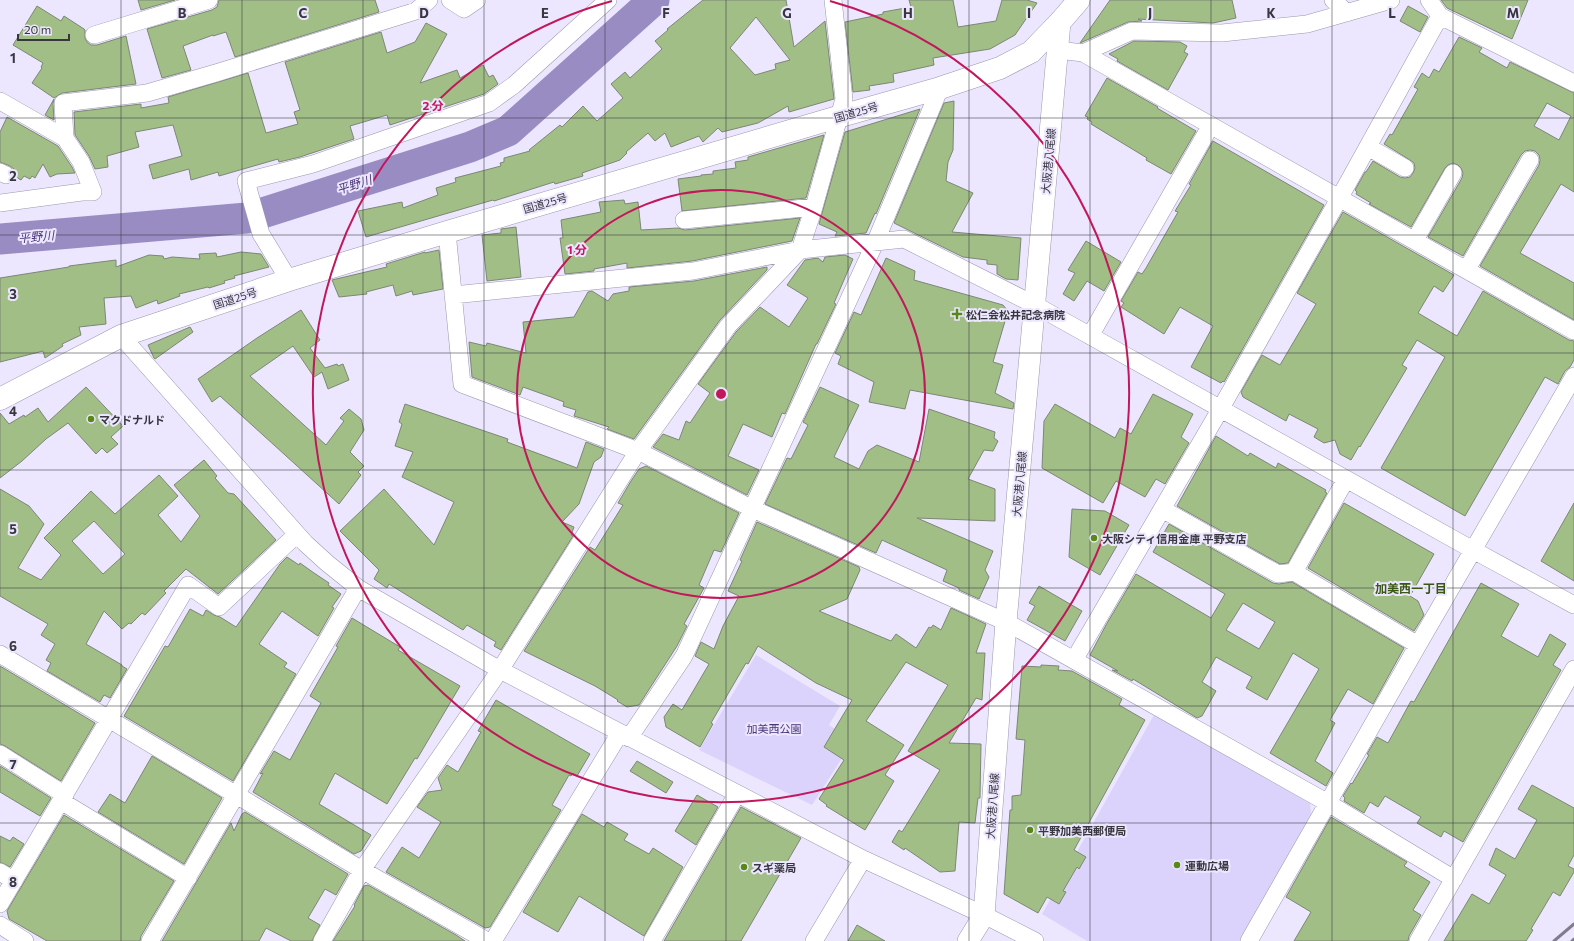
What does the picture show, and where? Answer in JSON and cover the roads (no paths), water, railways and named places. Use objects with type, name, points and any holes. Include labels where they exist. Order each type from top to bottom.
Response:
[{"type":"highway","name":"国道25号","points":[[0,399],[121,336],[289,280],[447,232],[940,88],[1000,68],[1031,52],[1079,0]]},
{"type":"main road","name":"大阪港八尾線","points":[[968,941],[984,915],[1006,622],[1060,22]]},
{"type":"street","points":[[94,35],[209,0]]},
{"type":"street","points":[[0,203],[82,192],[93,192],[81,162],[66,138],[63,103],[147,93],[201,78],[416,11],[429,0]]},
{"type":"street","points":[[450,0],[464,9],[477,0]]},
{"type":"street","points":[[289,280],[261,234],[246,182],[313,164],[489,103],[514,85],[608,0]]},
{"type":"street","points":[[322,941],[362,870],[500,670],[638,452],[728,326],[800,250],[841,116],[844,99],[833,0]]},
{"type":"street","points":[[1333,0],[1348,13]]},
{"type":"street","points":[[1083,53],[1132,31],[1222,33],[1308,24],[1391,0]]},
{"type":"street","points":[[1429,0],[1440,16],[1574,83]]},
{"type":"street","points":[[1074,660],[1221,408],[1440,16]]},
{"type":"street","points":[[1058,50],[1083,53],[1340,197],[1574,331]]},
{"type":"street","points":[[493,941],[625,735],[684,656],[875,243],[940,88]]},
{"type":"street","points":[[0,101],[66,138]]},
{"type":"street","points":[[1090,336],[1212,125]]},
{"type":"street","points":[[1368,147],[1405,168]]},
{"type":"street","points":[[1467,269],[1530,160]]},
{"type":"street","points":[[1415,240],[1452,173]]},
{"type":"street","points":[[684,220],[814,207]]},
{"type":"street","points":[[447,232],[462,384],[638,452],[753,509],[1006,622],[1200,733],[1328,803],[1454,879]]},
{"type":"street","points":[[453,295],[693,270],[800,250],[904,239],[1035,305],[1473,550],[1574,604]]},
{"type":"street","points":[[121,336],[297,534],[327,564],[358,588],[500,670],[737,794],[863,859],[984,915],[1035,941]]},
{"type":"street","points":[[1249,941],[1574,376]]},
{"type":"street","points":[[1294,572],[1346,479]]},
{"type":"street","points":[[1162,509],[1278,574],[1294,572],[1418,645]]},
{"type":"street","points":[[0,904],[7,876],[63,798],[188,585],[219,607],[297,534]]},
{"type":"street","points":[[150,941],[237,796],[358,588]]},
{"type":"street","points":[[0,654],[362,870],[487,941]]},
{"type":"street","points":[[1418,941],[1574,668]]},
{"type":"street","points":[[0,754],[63,798],[188,878]]},
{"type":"street","points":[[652,941],[737,794]]},
{"type":"street","points":[[814,941],[863,859]]},
{"type":"street","points":[[0,925],[25,941]]},
{"type":"waterway","name":"平野川","points":[[0,239],[247,218],[470,147],[508,131],[654,0]]},
{"type":"railway","points":[[1554,941],[1574,924]]},
{"type":"place","name":"松仁会松井記念病院","points":[[957,314]]},
{"type":"place","name":"マクドナルド","points":[[91,419]]},
{"type":"place","name":"大阪シティ信用金庫 平野支店","points":[[1094,538]]},
{"type":"place","name":"平野加美西郵便局","points":[[1030,830]]},
{"type":"place","name":"運動広場","points":[[1177,865]]},
{"type":"place","name":"スギ薬局","points":[[744,867]]},
{"type":"district","name":"加美西一丁目","points":[[1411,588]]},
{"type":"park label","name":"加美西公園","points":[[774,728]]}]
